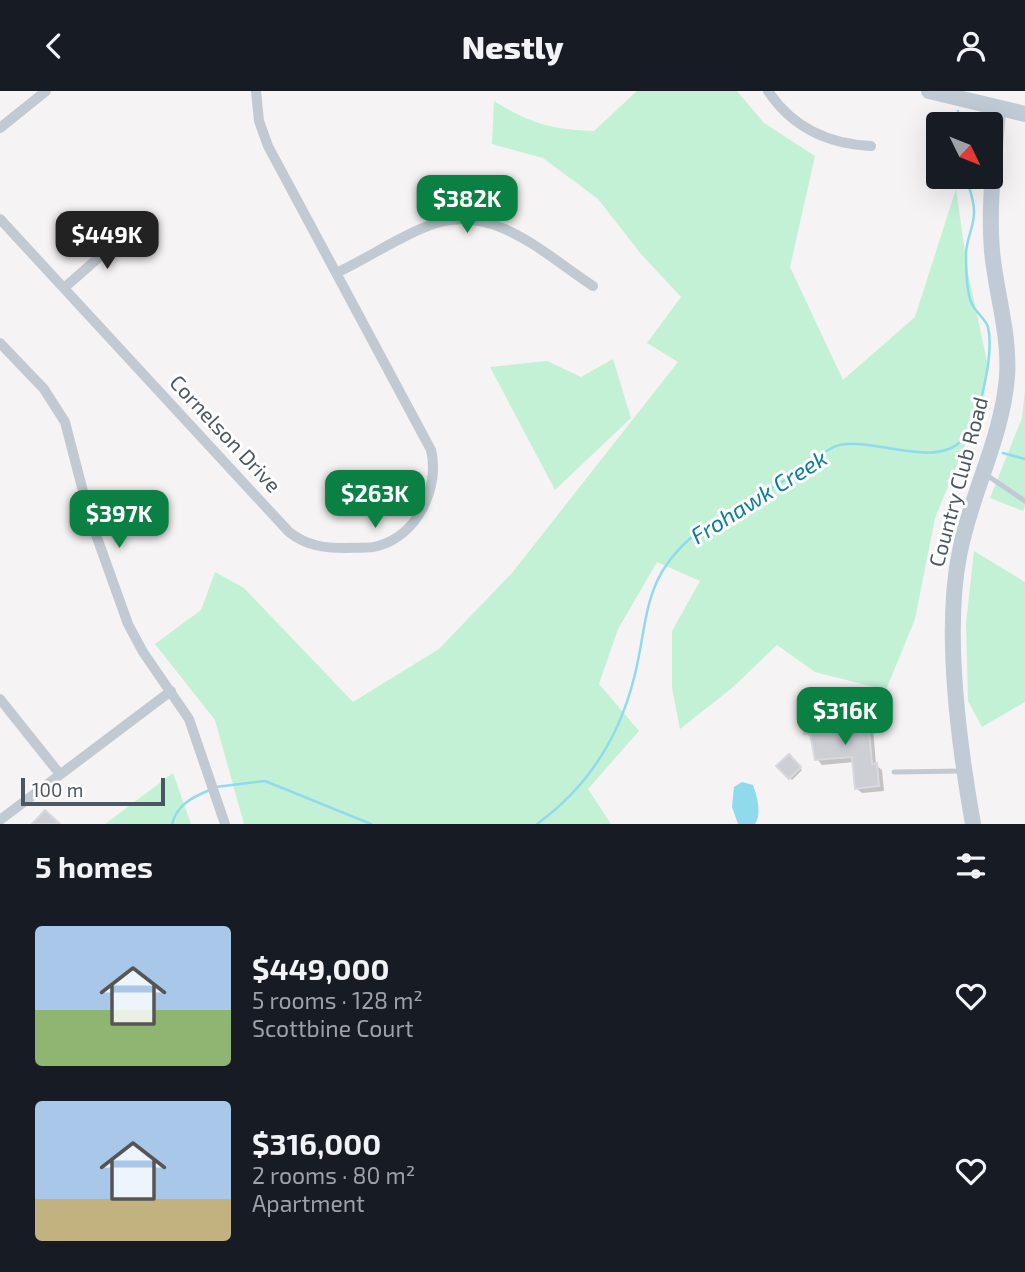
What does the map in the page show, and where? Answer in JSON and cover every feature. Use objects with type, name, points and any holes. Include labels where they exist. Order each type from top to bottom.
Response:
[{"type":"street","points":[[0,128],[46,91]]},
{"type":"street","name":"Cornelson Drive","points":[[0,219],[289,532],[320,547],[369,547],[390,541],[418,515],[432,485],[433,459],[428,442],[262,134],[256,91]]},
{"type":"street","points":[[768,91],[787,114],[811,132],[871,146]]},
{"type":"street","points":[[929,91],[1025,114]]},
{"type":"street","name":"Country Club Road","points":[[973,824],[965,771],[952,605],[964,530],[1000,425],[1007,376],[1006,333],[991,233],[998,109]]},
{"type":"street","points":[[336,273],[426,226],[466,219],[489,222],[513,232],[593,286]]},
{"type":"street","points":[[64,288],[129,231]]},
{"type":"street","points":[[1,346],[44,389],[65,422],[90,518],[128,624],[143,652],[189,719],[225,824]]},
{"type":"street","points":[[0,820],[171,691]]},
{"type":"street","points":[[0,699],[59,773]]},
{"type":"lane","points":[[983,472],[1025,502]]},
{"type":"lane","points":[[894,772],[965,771]]},
{"type":"green space","points":[[637,91],[737,91],[764,123],[815,156],[790,267],[843,380],[915,317],[956,189],[968,273],[987,361],[984,400],[935,518],[915,619],[886,690],[815,672],[777,645],[732,688],[680,729],[672,688],[672,631],[700,581],[657,562],[618,629],[599,684],[639,731],[588,789],[611,824],[244,824],[215,720],[155,644],[201,610],[215,572],[244,588],[353,702],[439,649],[512,573],[678,362],[647,343],[681,297],[641,254],[598,199],[543,158],[492,144],[494,101],[541,124],[594,131]]},
{"type":"green space","points":[[613,359],[631,418],[555,490],[490,367],[547,361],[581,377]]},
{"type":"green space","points":[[1025,390],[1023,511],[990,498],[1022,418]]},
{"type":"green space","points":[[974,551],[1025,582],[1025,702],[982,727],[968,701],[966,623]]},
{"type":"green space","points":[[173,773],[191,824],[105,824]]},
{"type":"water","points":[[742,782],[753,785],[755,789],[758,810],[755,824],[738,824],[732,807],[734,787]]},
{"type":"building","points":[[829,716],[829,722],[868,719],[872,764],[877,763],[879,786],[855,789],[852,757],[815,760],[810,733],[804,734],[803,723]]},
{"type":"building","points":[[789,754],[801,767],[789,779],[776,766]]},
{"type":"building","points":[[45,810],[60,824],[32,824]]},
{"type":"waterway","name":"Frohawk Creek","points":[[537,824],[572,794],[599,760],[610,741],[628,700],[655,585],[676,552],[693,536],[833,447],[860,444],[927,453],[956,446],[966,435],[977,413],[989,352],[988,327],[973,306],[968,288],[966,249],[974,209],[970,189]]},
{"type":"waterway","points":[[1003,453],[1025,459]]},
{"type":"waterway","name":"Frohawk Creek","points":[[216,787],[265,781],[371,824]]},
{"type":"waterway","name":"Frohawk Creek","points":[[172,824],[174,817],[186,803],[210,790]]}]
